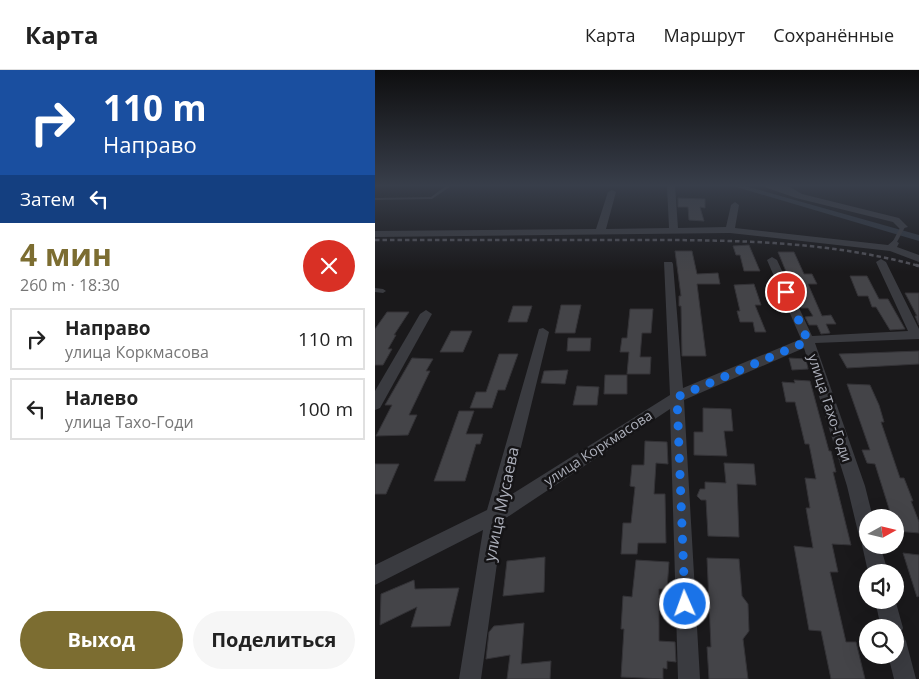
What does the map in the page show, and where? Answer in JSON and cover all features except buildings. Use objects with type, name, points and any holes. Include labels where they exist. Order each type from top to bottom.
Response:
[{"type":"street","points":[[600,232],[605,214]]},
{"type":"street","points":[[673,214],[674,230]]},
{"type":"street","points":[[730,230],[733,214]]},
{"type":"street","points":[[875,214],[896,220],[903,227]]},
{"type":"street","points":[[375,234],[730,230],[893,246],[919,259]]},
{"type":"street","name":"улица Тахо-Годи","points":[[772,260],[808,341],[856,486],[862,509]]},
{"type":"street","points":[[881,262],[917,335]]},
{"type":"street","points":[[668,264],[677,397],[689,679]]},
{"type":"street","points":[[375,404],[426,314]]},
{"type":"street","name":"улица Мусаева","points":[[470,679],[495,516],[543,332]]},
{"type":"street","name":"улица Коркмасова","points":[[375,575],[495,516],[677,397],[808,341],[821,338],[917,335]]},
{"type":"street","points":[[901,664],[905,679]]},
{"type":"lane","points":[[893,246],[903,227]]},
{"type":"lane","points":[[375,290],[383,291]]},
{"type":"waterway","points":[[836,214],[919,238]]},
{"type":"railway","points":[[375,240],[734,241],[808,246],[882,257],[919,266],[916,265]]},
{"type":"route","points":[[685,604],[677,397],[808,341],[786,292]]}]
